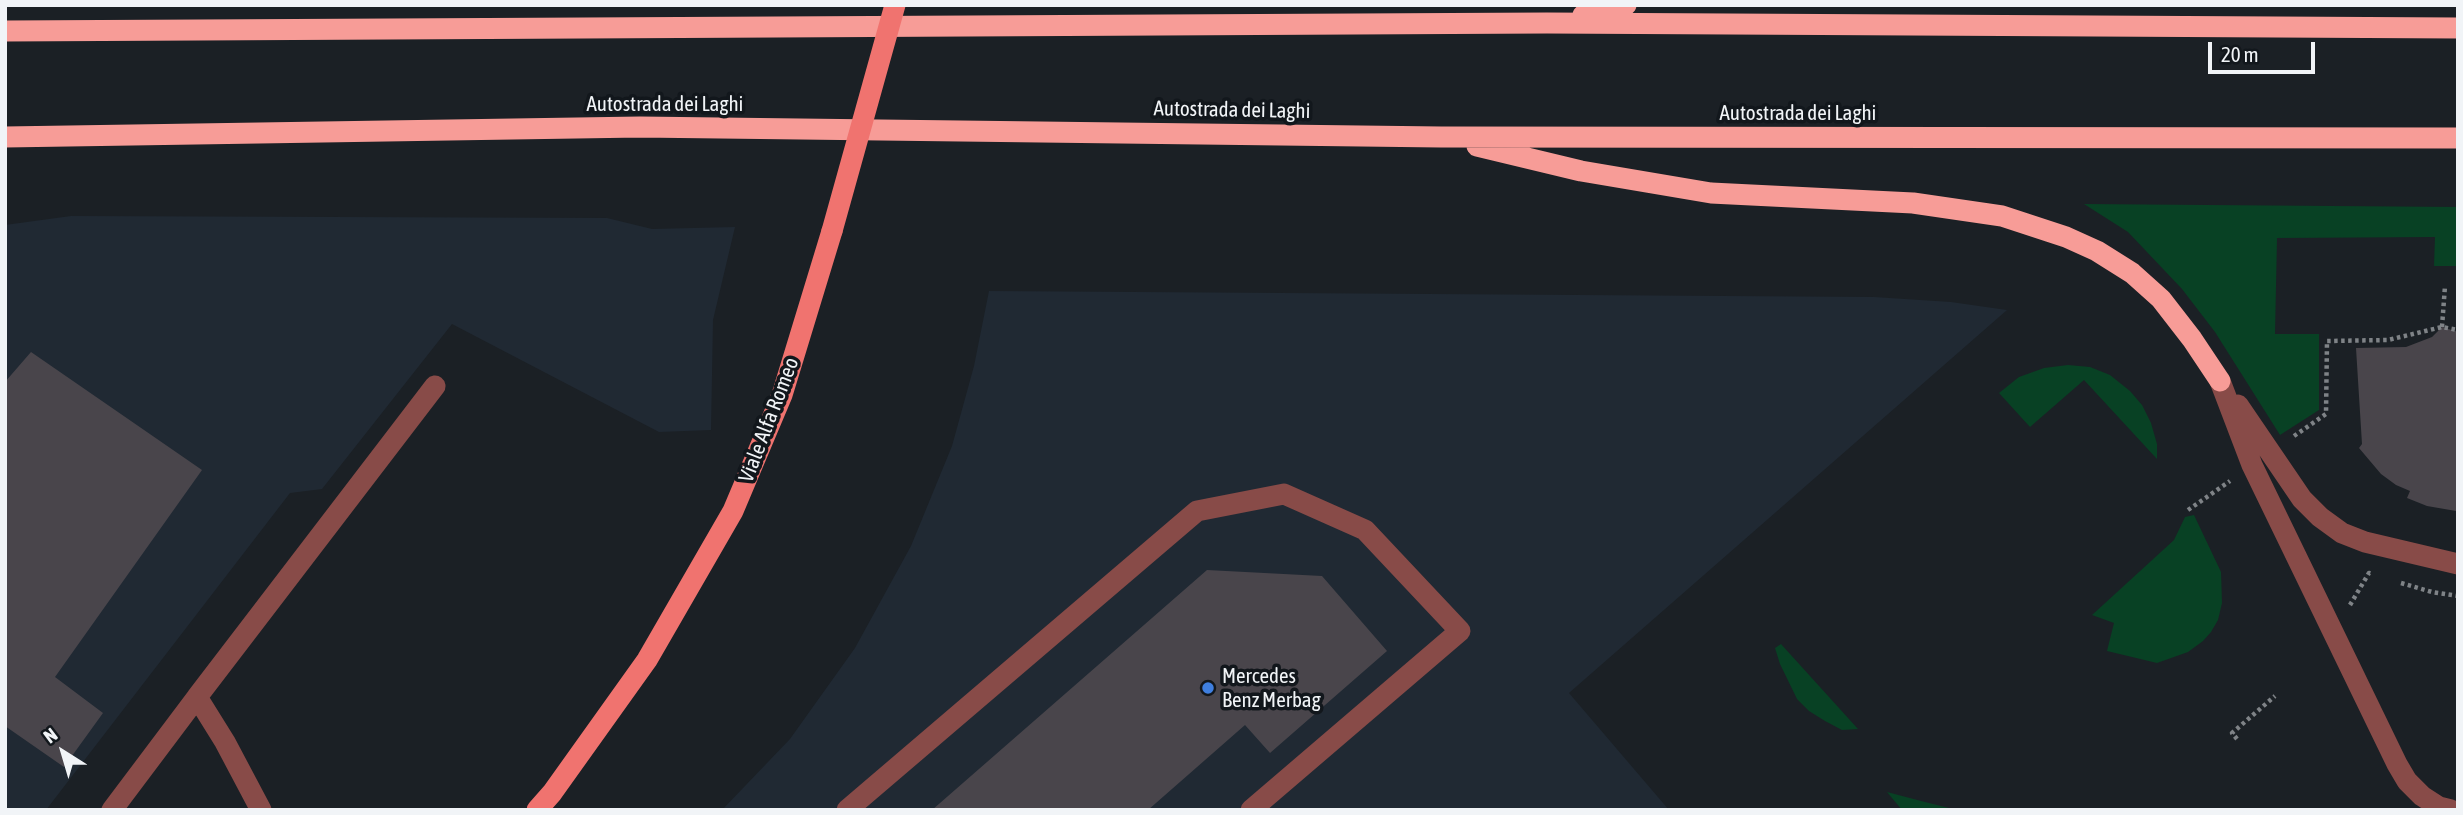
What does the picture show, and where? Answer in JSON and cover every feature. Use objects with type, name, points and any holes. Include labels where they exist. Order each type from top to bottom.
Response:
[{"type":"highway","points":[[1547,23],[1626,5]]},
{"type":"highway","points":[[5,31],[1547,23],[2458,28]]},
{"type":"highway","name":"Autostrada dei Laghi","points":[[5,137],[640,127],[1441,137],[2458,138]]},
{"type":"highway","points":[[1441,137],[1581,171],[1711,193],[1913,203],[2002,216],[2066,237],[2097,251],[2132,273],[2161,299],[2220,381]]},
{"type":"main road","name":"Viale Alfa Romeo","points":[[537,810],[549,801],[647,660],[733,511],[782,395],[832,231],[895,5]]},
{"type":"lane","points":[[2220,381],[2302,499],[2320,517],[2343,533],[2365,542],[2458,564]]},
{"type":"lane","points":[[2220,381],[2252,465],[2397,764],[2407,781],[2422,796],[2439,807],[2451,810]]},
{"type":"lane","points":[[112,810],[435,386]]},
{"type":"lane","points":[[847,810],[1198,511],[1284,494],[1365,530],[1460,631],[1251,810]]},
{"type":"lane","points":[[197,697],[261,810]]},
{"type":"path","points":[[2442,327],[2445,286]]},
{"type":"path","points":[[2270,453],[2326,414],[2327,341],[2389,340],[2442,327],[2458,330]]},
{"type":"path","points":[[2188,510],[2252,465]]},
{"type":"path","points":[[2344,617],[2369,573],[2381,577]]},
{"type":"path","points":[[2394,581],[2458,596]]},
{"type":"path","points":[[2237,739],[2232,733],[2275,696]]},
{"type":"shaded area","points":[[71,216],[607,218],[652,229],[735,227],[713,320],[711,430],[659,432],[452,324],[322,489],[290,493],[46,810],[5,810],[5,225]]},
{"type":"shaded area","points":[[989,291],[1874,297],[1951,302],[2007,310],[1569,693],[1669,810],[722,810],[790,739],[855,648],[911,546],[952,446],[974,366]]},
{"type":"green space","points":[[2084,204],[2458,207],[2458,266],[2434,266],[2435,237],[2277,238],[2275,334],[2319,334],[2319,410],[2280,435],[2215,332],[2182,289],[2128,232]]},
{"type":"green space","points":[[2068,365],[2090,367],[2110,375],[2130,391],[2142,405],[2151,423],[2157,444],[2157,459],[2084,380],[2030,427],[1999,393],[2019,377],[2044,368]]},
{"type":"green space","points":[[2194,515],[2221,572],[2222,603],[2218,620],[2211,632],[2188,652],[2157,663],[2107,651],[2114,623],[2092,615],[2174,540],[2185,517]]},
{"type":"green space","points":[[1781,644],[1858,729],[1842,730],[1809,711],[1797,699],[1775,648]]},
{"type":"green space","points":[[1887,792],[1925,802],[1957,810],[1902,810]]},
{"type":"building","points":[[2442,327],[2458,332],[2456,511],[2427,506],[2407,498],[2410,491],[2381,474],[2359,448],[2362,444],[2356,348],[2406,347],[2432,337]]},
{"type":"building","points":[[31,352],[202,470],[55,677],[103,713],[64,767],[5,726],[5,382]]},
{"type":"building","name":"Mercedes Benz Merbag","points":[[1207,570],[1322,576],[1387,651],[1270,753],[1245,725],[1148,810],[932,810]]},
{"type":"place","name":"Mercedes Benz Merbag","points":[[1208,688]]}]
